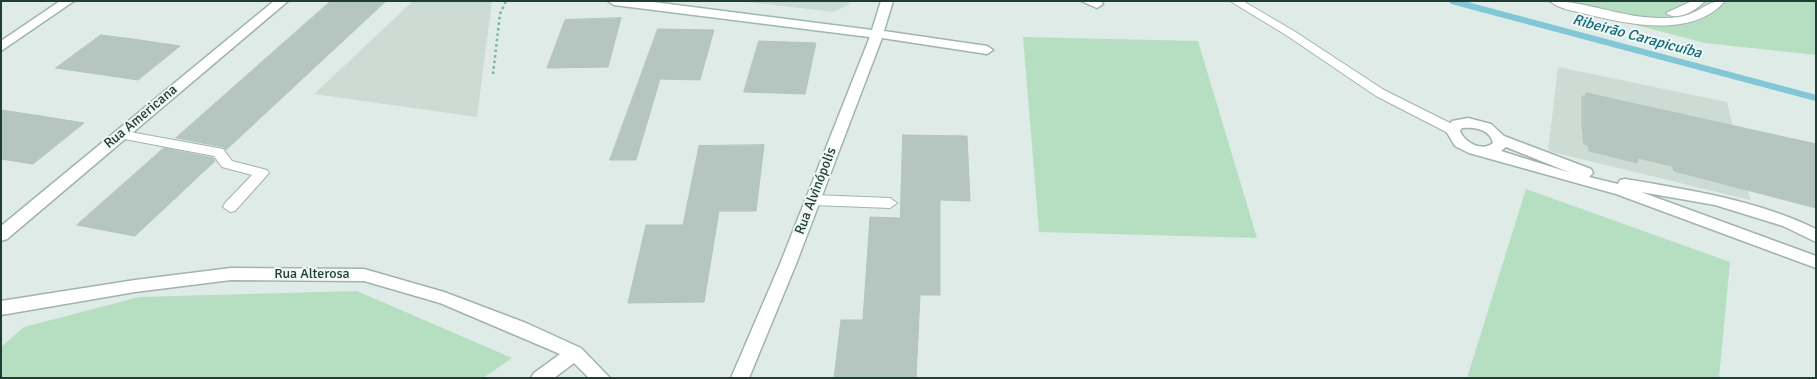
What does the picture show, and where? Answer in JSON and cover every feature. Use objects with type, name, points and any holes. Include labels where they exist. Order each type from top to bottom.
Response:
[{"type":"street","points":[[1,47],[68,1]]},
{"type":"street","name":"Rua Americana","points":[[1,235],[119,134],[282,1]]},
{"type":"street","points":[[614,1],[987,50]]},
{"type":"street","name":"Rua Alvinópolis","points":[[740,378],[813,200],[887,1]]},
{"type":"street","points":[[1816,236],[1788,222],[1716,200],[1601,179],[1500,139],[1491,130],[1476,123],[1457,124],[1453,130],[1454,136],[1462,144],[1548,172],[1620,190],[1816,262]]},
{"type":"street","points":[[1485,151],[1497,148],[1500,139]]},
{"type":"street","name":"Rua Alterosa","points":[[1,308],[135,286],[231,274],[364,275],[444,298],[575,353],[601,378]]},
{"type":"street","points":[[540,378],[575,353]]},
{"type":"lane","points":[[1234,1],[1290,33],[1380,92],[1453,130]]},
{"type":"lane","points":[[1555,1],[1602,15],[1669,21],[1693,18],[1720,1]]},
{"type":"lane","points":[[1580,1],[1624,13],[1653,14],[1682,12],[1700,1]]},
{"type":"lane","points":[[119,134],[218,152],[227,164],[262,173],[230,207]]},
{"type":"lane","points":[[813,200],[890,203]]},
{"type":"path","points":[[494,74],[500,14],[506,1]]},
{"type":"shaded area","points":[[413,1],[492,1],[477,117],[314,94]]},
{"type":"shaded area","points":[[739,1],[850,1],[848,5],[834,12]]},
{"type":"shaded area","points":[[1558,67],[1727,102],[1750,200],[1548,151]]},
{"type":"green space","points":[[1543,1],[1816,1],[1816,55],[1705,43]]},
{"type":"green space","points":[[1023,37],[1198,41],[1257,238],[1039,232]]},
{"type":"green space","points":[[1526,189],[1730,262],[1719,378],[1467,378]]},
{"type":"green space","points":[[357,291],[512,358],[483,378],[1,378],[1,347],[24,327],[139,297]]},
{"type":"building","points":[[331,1],[386,1],[226,150],[223,147],[176,138]]},
{"type":"building","points":[[621,18],[608,67],[547,68],[565,20]]},
{"type":"building","points":[[658,29],[714,30],[700,80],[660,79],[636,160],[610,160]]},
{"type":"building","points":[[101,35],[180,46],[138,80],[56,68]]},
{"type":"building","points":[[759,41],[816,43],[805,94],[744,92]]},
{"type":"building","points":[[1586,93],[1816,144],[1816,208],[1674,171],[1672,166],[1638,158],[1637,163],[1589,151],[1588,145],[1584,144],[1582,127],[1582,96],[1586,96]]},
{"type":"building","points":[[1,110],[84,123],[33,164],[1,159]]},
{"type":"building","points":[[903,135],[967,136],[970,201],[940,200],[940,295],[920,295],[916,378],[834,378],[841,320],[863,320],[870,217],[900,218]]},
{"type":"building","points":[[764,145],[756,211],[719,211],[704,302],[628,303],[646,225],[683,225],[699,146]]},
{"type":"building","points":[[164,148],[213,158],[215,161],[135,236],[77,225]]},
{"type":"waterway","name":"Ribeirão Carapicuíba","points":[[1452,1],[1816,98]]}]
